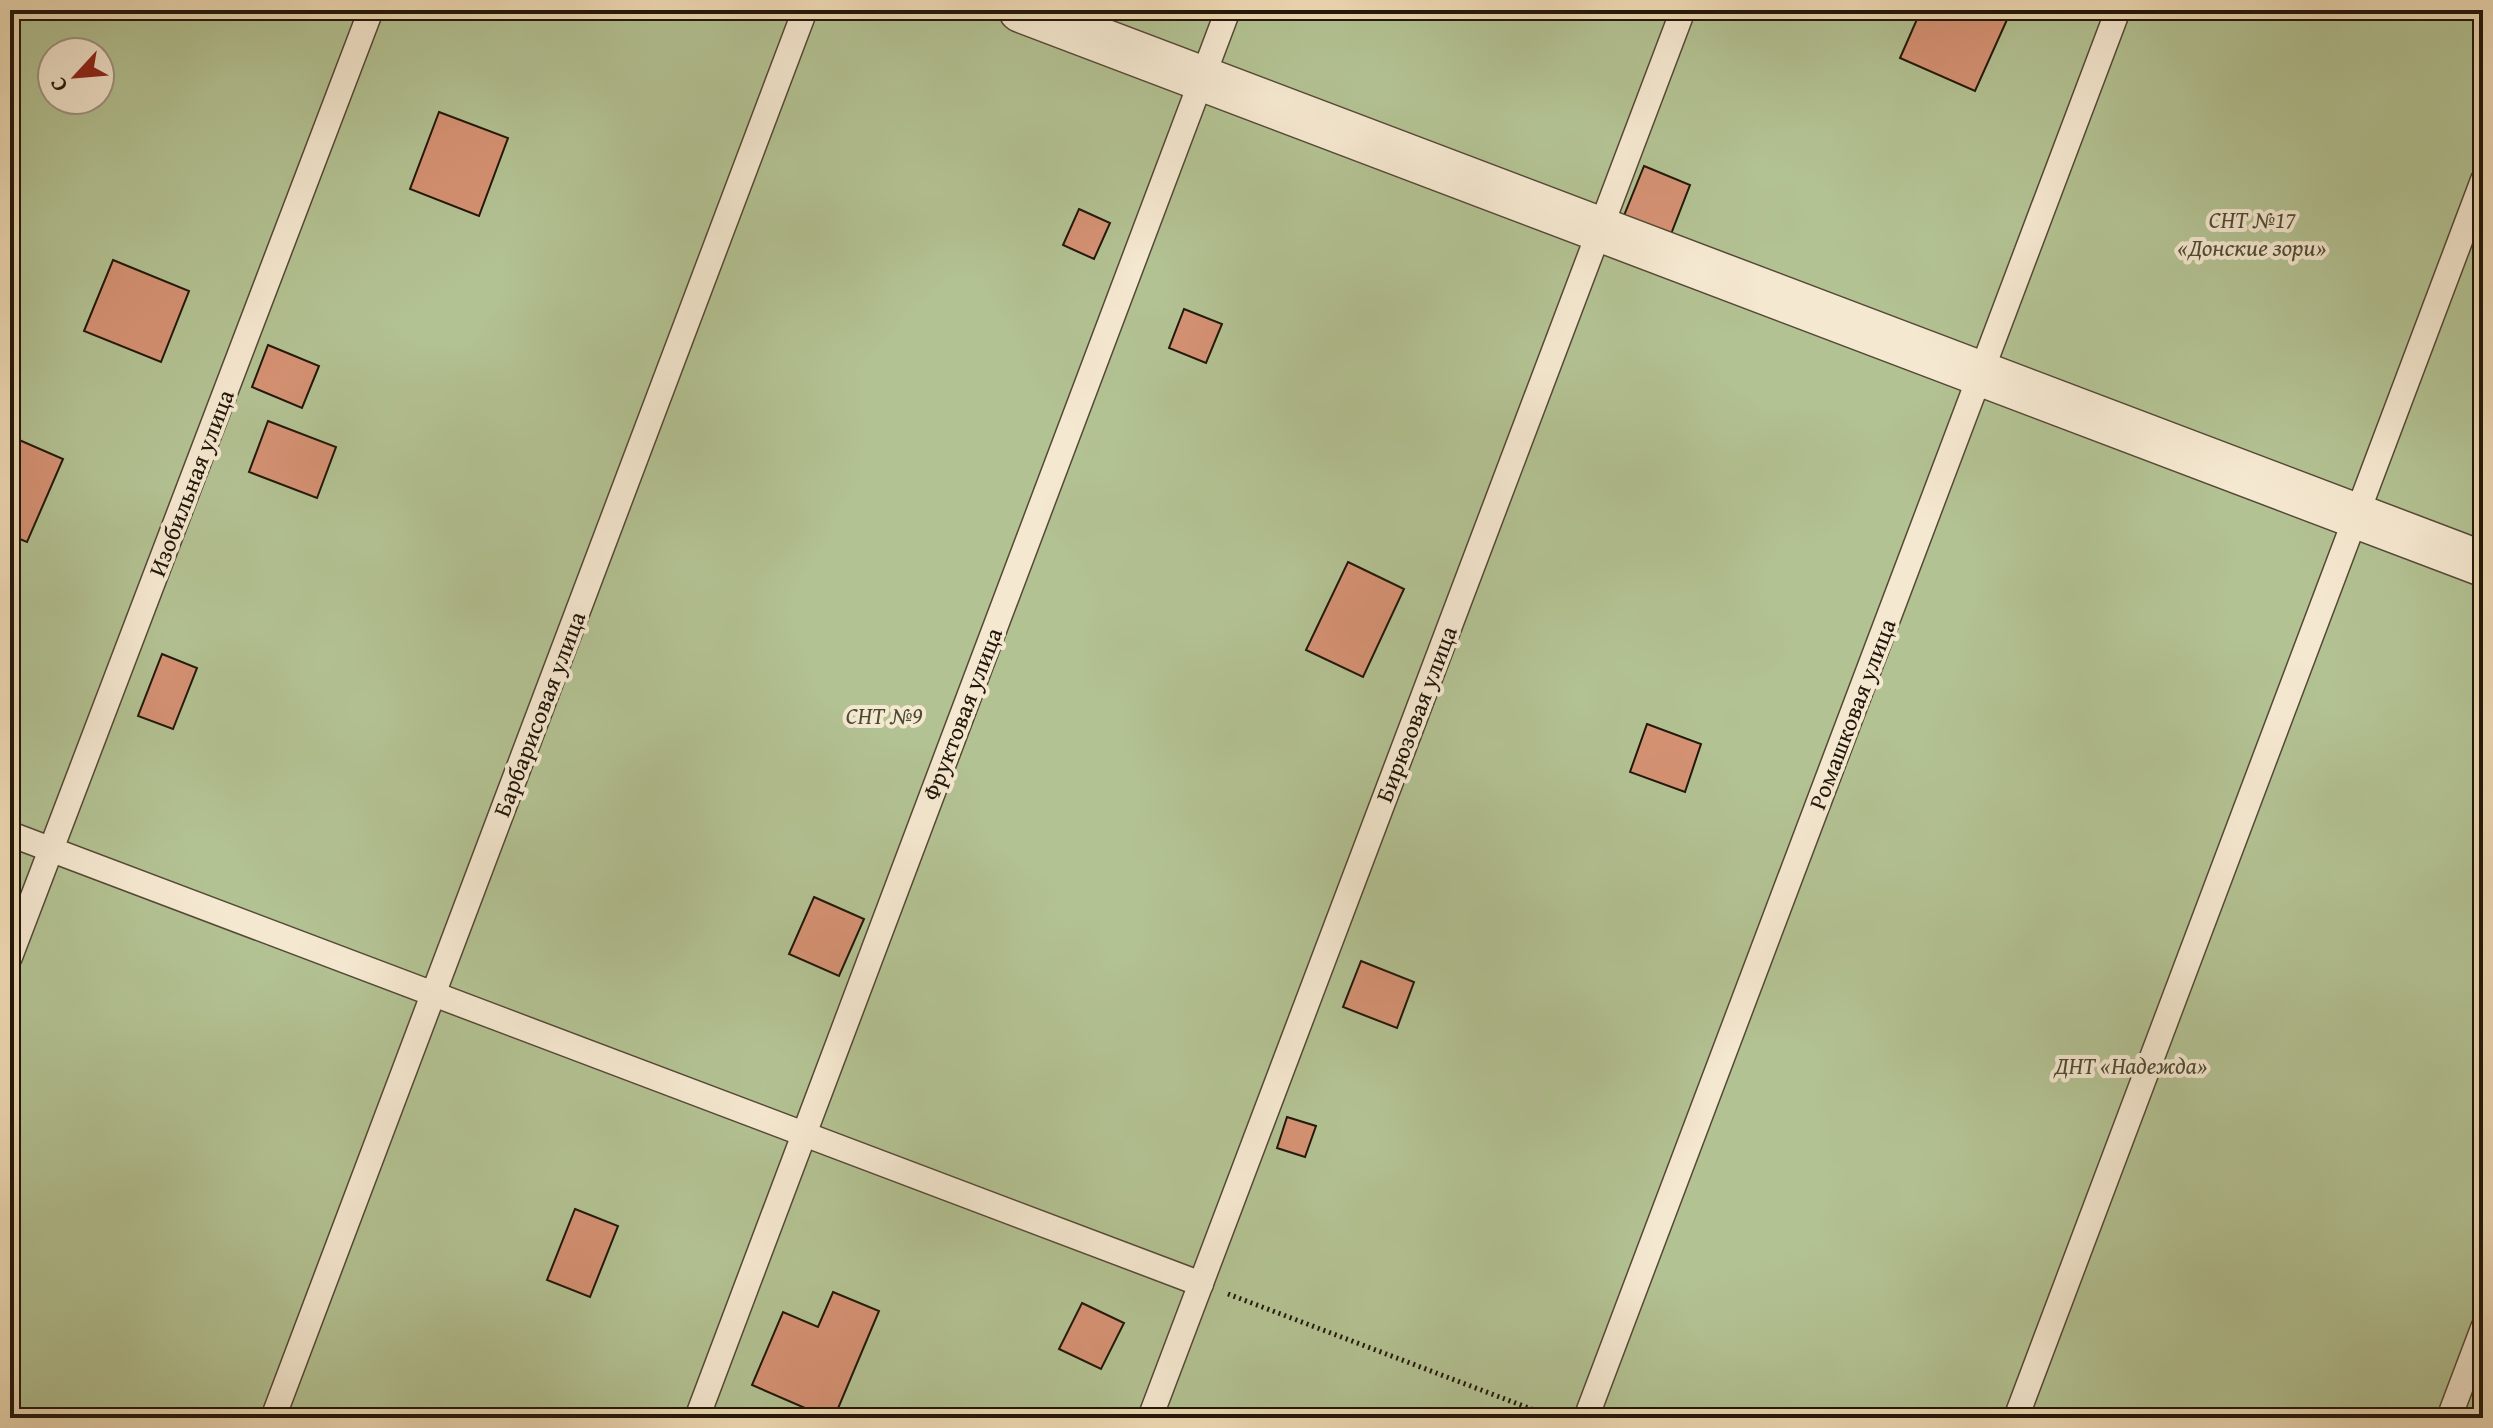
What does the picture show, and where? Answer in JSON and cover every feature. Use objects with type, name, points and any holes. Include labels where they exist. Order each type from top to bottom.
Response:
[{"type":"street","points":[[1021,10],[2483,564]]},
{"type":"lane","name":"Изобильная улица","points":[[10,957],[371,10]]},
{"type":"lane","name":"Барбарисовая улица","points":[[273,1418],[805,10]]},
{"type":"lane","name":"Фруктовая улица","points":[[697,1418],[1228,10]]},
{"type":"lane","name":"Бирюзовая улица","points":[[1150,1418],[1683,10]]},
{"type":"lane","name":"Ромашковая улица","points":[[1586,1418],[2118,10]]},
{"type":"lane","points":[[2016,1418],[2483,180]]},
{"type":"lane","points":[[10,834],[1201,1284]]},
{"type":"lane","points":[[2449,1418],[2483,1328]]},
{"type":"path","points":[[1201,1284],[1555,1418]]},
{"type":"green space","name":"СНТ №9","points":[[10,10],[2483,10],[2483,1418],[10,1418]]},
{"type":"building","points":[[1921,10],[2003,10],[2010,13],[1975,91],[1900,58]]},
{"type":"building","points":[[439,112],[508,138],[479,216],[410,189]]},
{"type":"building","points":[[1644,166],[1690,185],[1666,247],[1619,228]]},
{"type":"building","points":[[1079,209],[1110,223],[1094,259],[1063,245]]},
{"type":"building","points":[[113,260],[189,291],[161,362],[84,331]]},
{"type":"building","points":[[1184,309],[1222,324],[1206,363],[1169,348]]},
{"type":"building","points":[[268,345],[319,366],[302,408],[252,387]]},
{"type":"building","points":[[268,421],[336,447],[317,498],[249,472]]},
{"type":"building","points":[[10,436],[63,459],[27,542],[10,535]]},
{"type":"building","points":[[1348,562],[1404,589],[1363,677],[1306,650]]},
{"type":"building","points":[[162,654],[197,668],[173,729],[138,716]]},
{"type":"building","points":[[1647,724],[1701,744],[1685,792],[1630,772]]},
{"type":"building","points":[[814,897],[864,919],[839,976],[789,954]]},
{"type":"building","points":[[1361,961],[1414,982],[1397,1028],[1343,1007]]},
{"type":"building","points":[[1287,1117],[1316,1126],[1305,1157],[1277,1148]]},
{"type":"building","points":[[575,1209],[618,1226],[590,1297],[547,1280]]},
{"type":"building","points":[[833,1292],[879,1311],[834,1418],[828,1418],[752,1385],[783,1312],[818,1327]]},
{"type":"building","points":[[1082,1303],[1124,1323],[1101,1369],[1059,1349]]},
{"type":"park label","name":"СНТ №17 «Донские зори»","points":[[2252,233]]},
{"type":"park label","name":"ДНТ «Надежда»","points":[[2131,1065]]}]
